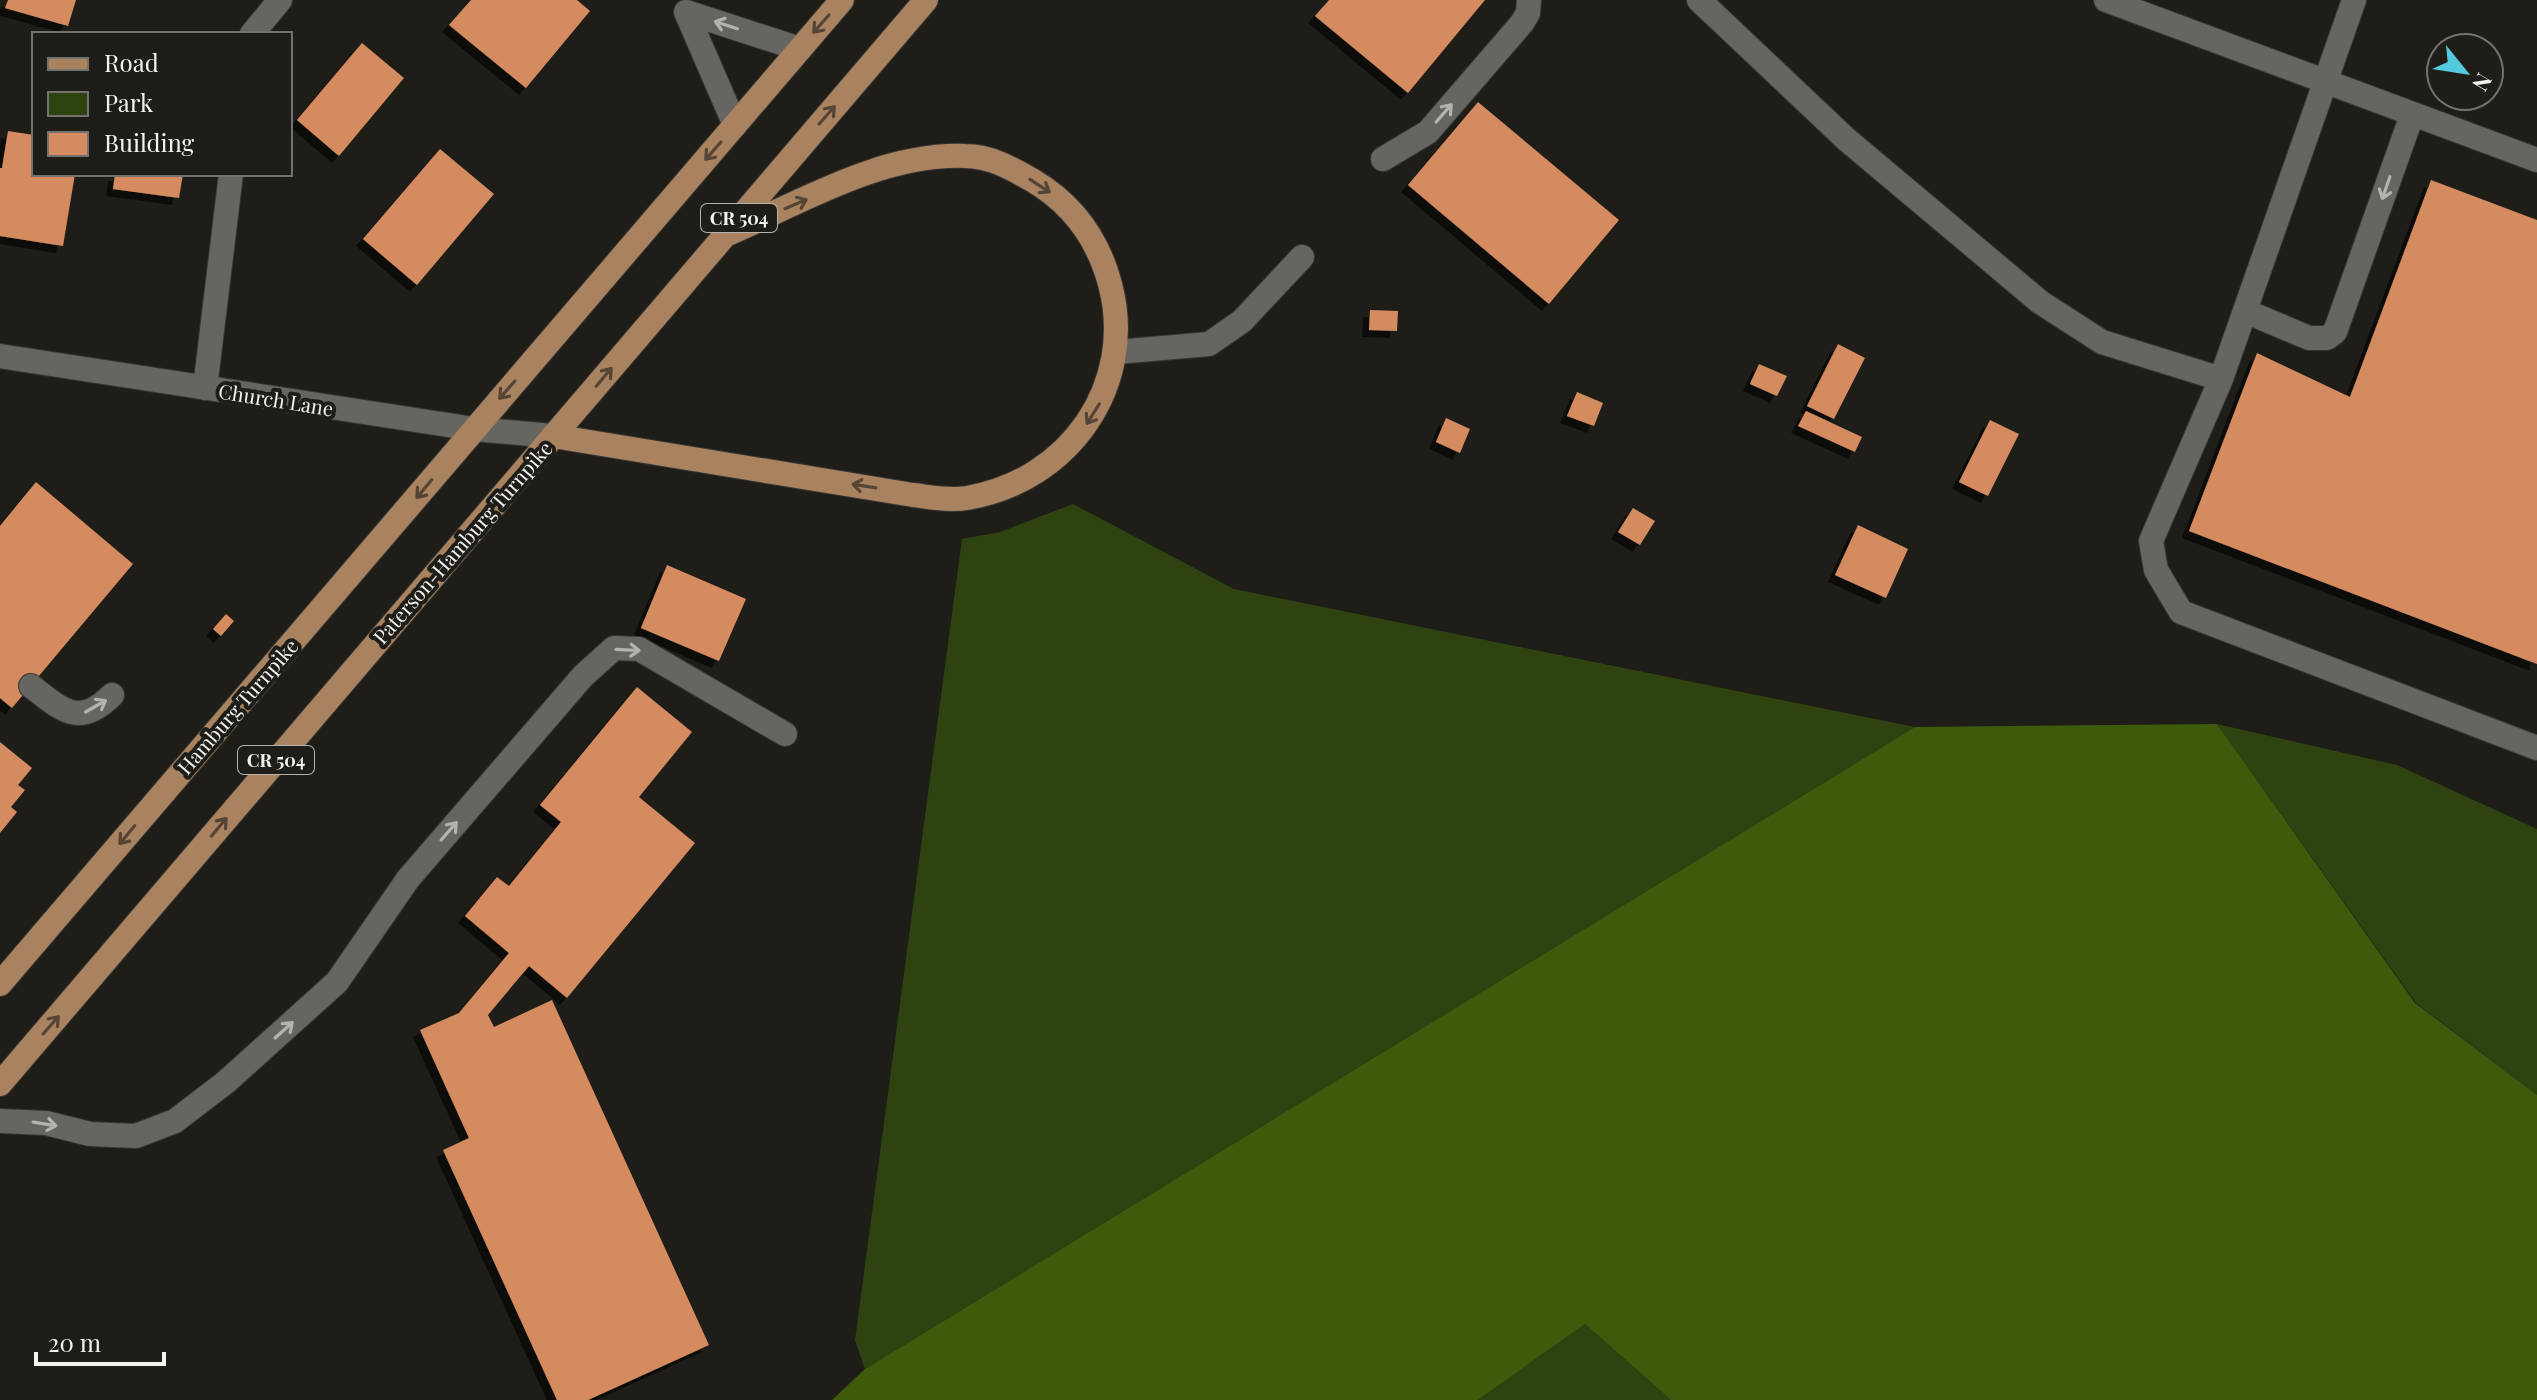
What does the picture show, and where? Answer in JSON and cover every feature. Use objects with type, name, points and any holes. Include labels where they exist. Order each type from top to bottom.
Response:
[{"type":"main road","name":"CR 504","points":[[474,429],[842,0]]},
{"type":"main road","name":"Paterson-Hamburg Turnpike","points":[[0,1084],[457,545],[926,0]]},
{"type":"main road","points":[[553,436],[913,495],[965,498],[989,493],[1035,473],[1058,457],[1088,423],[1100,402],[1117,352],[1118,329],[1114,298],[1101,257],[1084,224],[1047,189],[1004,164],[967,156],[922,159],[863,175],[724,235]]},
{"type":"main road","name":"Hamburg Turnpike","points":[[0,984],[474,429]]},
{"type":"street","points":[[254,32],[280,0]]},
{"type":"street","points":[[1383,159],[1428,132],[1522,23],[1528,13],[1529,0]]},
{"type":"street","points":[[1699,0],[1846,139],[2040,302],[2102,342],[2221,379]]},
{"type":"street","points":[[2106,0],[2537,160]]},
{"type":"street","points":[[2354,0],[2221,379],[2151,541],[2156,570],[2181,612],[2537,748]]},
{"type":"street","points":[[679,6],[800,49]]},
{"type":"street","points":[[679,6],[735,125]]},
{"type":"street","points":[[2245,311],[2309,338],[2327,338],[2335,332],[2412,115]]},
{"type":"street","points":[[205,388],[231,176]]},
{"type":"street","points":[[1117,352],[1209,344],[1242,321],[1302,257]]},
{"type":"street","name":"Church Lane","points":[[0,356],[474,429],[553,436]]},
{"type":"street","points":[[0,1121],[46,1123],[90,1134],[136,1136],[175,1121],[226,1082],[337,982],[408,879],[583,676],[614,648],[639,649],[785,734]]},
{"type":"street","points":[[31,686],[62,710],[80,714],[99,708],[112,695]]},
{"type":"green space","points":[[1073,504],[1234,589],[1915,727],[865,1369],[855,1340],[962,539],[1000,532]]},
{"type":"green space","points":[[2217,724],[2397,765],[2537,829],[2537,1095],[2416,1003]]},
{"type":"green space","points":[[2217,724],[2415,1003],[2537,1095],[2537,1400],[1671,1400],[1585,1324],[1478,1400],[832,1400],[865,1369],[1915,727]]},
{"type":"green space","points":[[1585,1324],[1671,1400],[1478,1400]]},
{"type":"building","points":[[8,0],[76,0],[68,26],[5,8]]},
{"type":"building","points":[[471,0],[577,0],[590,11],[526,88],[449,25]]},
{"type":"building","points":[[1329,0],[1485,0],[1408,93],[1315,16]]},
{"type":"building","points":[[362,43],[404,78],[339,156],[297,120]]},
{"type":"building","points":[[1478,102],[1619,220],[1549,304],[1408,185]]},
{"type":"building","points":[[8,131],[32,135],[32,176],[75,176],[63,246],[0,236],[2,168]]},
{"type":"building","points":[[440,149],[494,194],[417,285],[363,239]]},
{"type":"building","points":[[115,176],[183,176],[179,198],[113,189]]},
{"type":"building","points":[[2431,180],[2537,220],[2537,664],[2189,531],[2257,353],[2350,397]]},
{"type":"building","points":[[1370,310],[1398,311],[1397,331],[1369,330]]},
{"type":"building","points":[[1838,344],[1865,358],[1834,419],[1807,406]]},
{"type":"building","points":[[1759,364],[1787,376],[1777,396],[1750,384]]},
{"type":"building","points":[[1577,392],[1603,403],[1594,426],[1567,416]]},
{"type":"building","points":[[1806,411],[1862,437],[1855,452],[1798,426]]},
{"type":"building","points":[[1446,418],[1470,429],[1460,453],[1436,442]]},
{"type":"building","points":[[1990,420],[2019,434],[1988,496],[1959,482]]},
{"type":"building","points":[[36,482],[133,564],[12,708],[0,698],[0,526]]},
{"type":"building","points":[[1633,508],[1655,521],[1640,545],[1618,532]]},
{"type":"building","points":[[1858,525],[1908,549],[1886,598],[1835,575]]},
{"type":"building","points":[[667,565],[746,599],[719,661],[641,628]]},
{"type":"building","points":[[226,614],[234,621],[221,636],[213,629]]},
{"type":"building","points":[[637,687],[692,732],[639,797],[695,843],[567,998],[529,966],[488,1015],[494,1027],[552,1000],[709,1345],[588,1400],[557,1400],[443,1150],[469,1138],[420,1030],[459,1013],[509,953],[465,916],[497,877],[509,886],[561,822],[540,805]]},
{"type":"building","points":[[0,742],[32,768],[18,785],[25,790],[11,807],[17,812],[0,833]]}]
